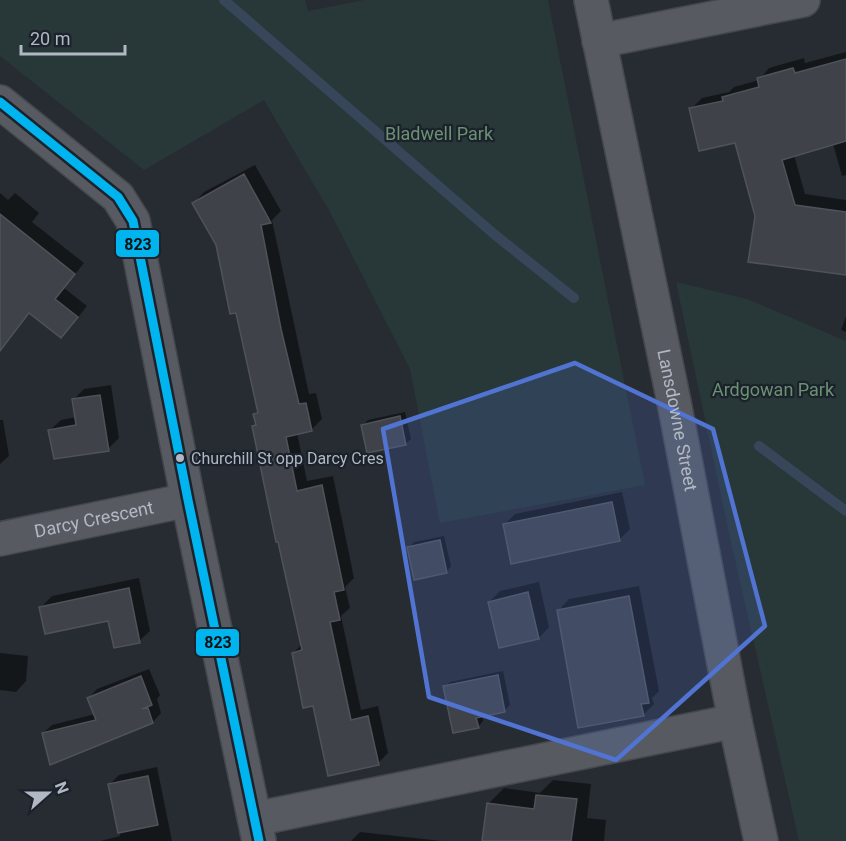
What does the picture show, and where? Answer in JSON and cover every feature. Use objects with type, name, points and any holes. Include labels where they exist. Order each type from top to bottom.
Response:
[{"type":"street","name":"Lansdowne Street","points":[[591,0],[761,841]]},
{"type":"street","points":[[599,41],[802,0]]},
{"type":"street","points":[[0,102],[118,197],[133,221],[257,830],[735,721]]},
{"type":"street","name":"Darcy Crescent","points":[[0,539],[188,500]]},
{"type":"highlighted area","points":[[575,363],[713,429],[765,626],[616,760],[429,697],[383,429]]},
{"type":"green space","name":"Bladwell Park","points":[[0,0],[305,0],[308,11],[364,0],[548,0],[645,485],[440,523],[410,369],[330,212],[264,100],[144,170],[0,56]]},
{"type":"green space","name":"Ardgowan Park","points":[[676,282],[747,299],[846,341],[846,841],[799,841],[729,533]]},
{"type":"building","points":[[846,59],[846,141],[782,160],[795,205],[846,212],[846,275],[748,262],[755,216],[735,143],[699,151],[689,108],[723,101],[722,97],[759,87],[757,78],[793,68],[795,73]]},
{"type":"building","points":[[244,174],[271,223],[261,225],[281,329],[299,404],[306,403],[312,431],[286,437],[297,491],[322,485],[344,590],[334,592],[340,620],[330,622],[351,720],[368,716],[379,765],[328,776],[313,706],[303,708],[292,653],[302,650],[278,542],[276,542],[252,426],[256,425],[253,414],[258,413],[236,313],[230,314],[216,245],[192,203]]},
{"type":"building","points":[[0,214],[75,274],[55,299],[78,317],[61,338],[29,313],[0,351]]},
{"type":"building","points":[[100,395],[109,451],[54,459],[48,430],[76,425],[72,399]]},
{"type":"building","points":[[400,416],[406,445],[367,453],[361,425]]},
{"type":"building","points":[[612,502],[620,541],[511,564],[503,524]]},
{"type":"building","points":[[440,540],[447,573],[414,580],[407,547]]},
{"type":"building","points":[[129,588],[140,643],[114,648],[108,621],[45,634],[39,607]]},
{"type":"building","points":[[528,592],[539,639],[499,648],[488,602]]},
{"type":"building","points":[[629,596],[649,703],[641,704],[644,716],[578,728],[557,610]]},
{"type":"building","points":[[498,675],[505,712],[476,718],[479,728],[453,733],[443,686]]},
{"type":"building","points":[[141,676],[152,705],[142,709],[148,708],[153,723],[50,765],[42,733],[96,720],[87,698]]},
{"type":"building","points":[[148,776],[158,825],[118,833],[108,784]]},
{"type":"building","points":[[536,795],[577,799],[571,841],[482,841],[487,803],[534,809]]},
{"type":"waterway","points":[[224,0],[494,234],[574,298]]},
{"type":"waterway","points":[[759,446],[846,511]]},
{"type":"transit line","name":"823","points":[[0,102],[118,197],[133,221],[259,841]]},
{"type":"place","name":"Churchill St opp Darcy Cres","points":[[180,458]]}]
